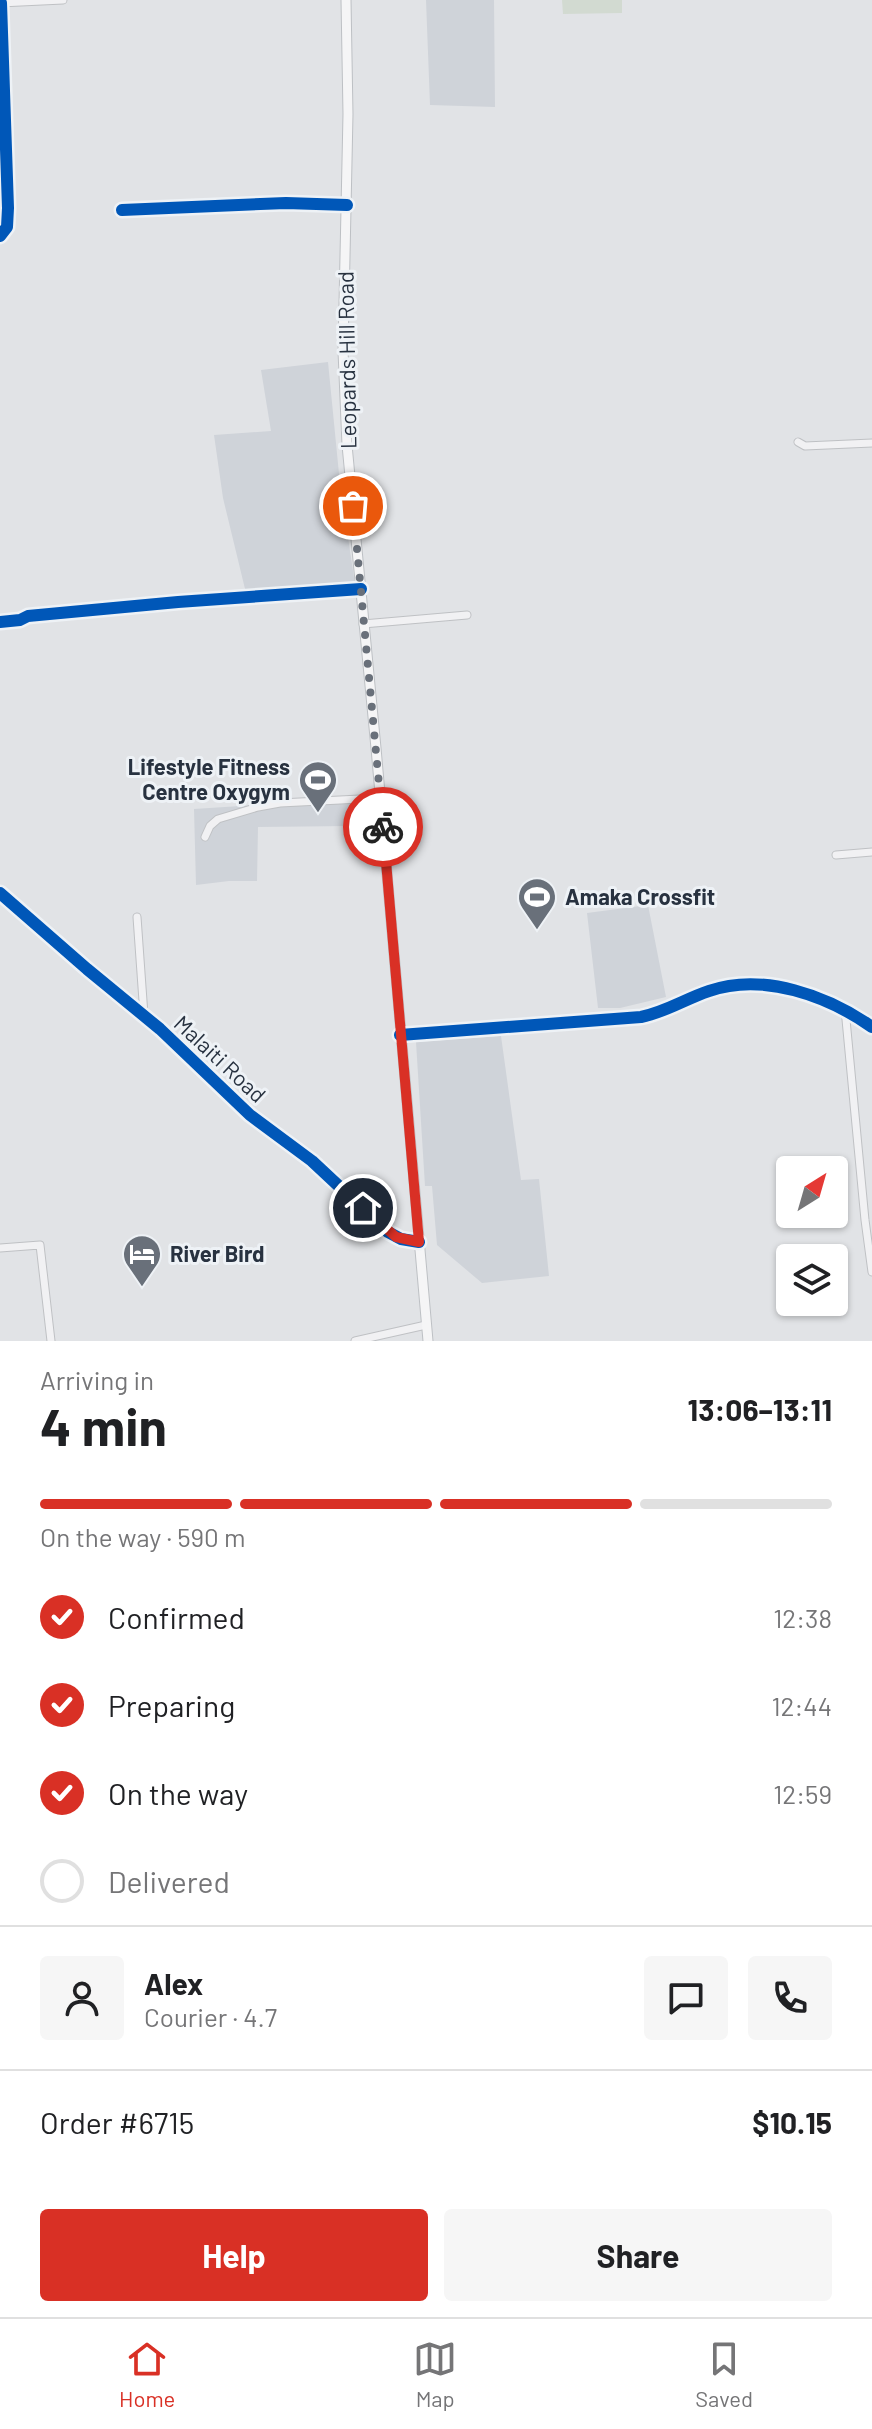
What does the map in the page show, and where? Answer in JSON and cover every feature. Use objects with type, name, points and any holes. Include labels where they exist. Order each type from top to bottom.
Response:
[{"type":"main road","name":"Leopards Hill Road","points":[[346,0],[347,205],[343,380],[428,1341]]},
{"type":"street","points":[[0,236],[7,227],[8,208],[1,3],[63,0]]},
{"type":"street","points":[[122,210],[286,203],[347,205]]},
{"type":"street","points":[[798,442],[805,446],[872,443]]},
{"type":"street","points":[[0,622],[28,616],[162,603],[361,589]]},
{"type":"street","points":[[363,624],[467,615]]},
{"type":"street","points":[[205,837],[218,819],[258,807],[380,798]]},
{"type":"street","points":[[836,855],[872,852]]},
{"type":"street","name":"Malaiti Road","points":[[0,893],[144,1015],[238,1105],[304,1154],[388,1232],[401,1239],[419,1242]]},
{"type":"street","points":[[137,917],[144,1015]]},
{"type":"street","points":[[400,1035],[641,1017],[664,1012],[700,994],[734,984],[780,988],[845,1009],[872,1027]]},
{"type":"street","points":[[845,1009],[872,1272]]},
{"type":"street","points":[[0,1248],[40,1245],[51,1341]]},
{"type":"street","points":[[355,1341],[426,1325]]},
{"type":"shaded area","points":[[426,0],[494,0],[495,107],[430,105]]},
{"type":"shaded area","points":[[562,0],[622,0],[622,13],[563,14]]},
{"type":"shaded area","points":[[328,362],[340,484],[355,584],[246,593],[223,498],[214,435],[271,431],[261,370]]},
{"type":"shaded area","points":[[367,798],[370,855],[365,855],[349,826],[258,827],[257,881],[196,885],[194,809]]},
{"type":"shaded area","points":[[648,905],[666,997],[620,1008],[598,1008],[587,913]]},
{"type":"shaded area","points":[[501,1036],[521,1180],[539,1179],[549,1276],[482,1283],[437,1245],[432,1186],[425,1186],[416,1042]]},
{"type":"cycle path","points":[[0,236],[7,227],[8,208],[1,3]]},
{"type":"cycle path","points":[[122,210],[286,203],[347,205]]},
{"type":"cycle path","points":[[0,622],[28,616],[178,602],[361,589]]},
{"type":"cycle path","points":[[0,893],[160,1029],[250,1115],[312,1161],[388,1232],[401,1239],[419,1242]]},
{"type":"cycle path","points":[[400,1035],[641,1017],[709,991],[751,984],[794,990],[815,997],[872,1027]]},
{"type":"way so far","points":[[353,506],[383,827]]},
{"type":"place","name":"Lifestyle Fitness Centre Oxygym","points":[[318,814]]},
{"type":"place","name":"Amaka Crossfit","points":[[537,931]]},
{"type":"place","name":"River Bird","points":[[142,1288]]},
{"type":"route","points":[[363,1208],[396,1237],[419,1242],[383,827]]}]
